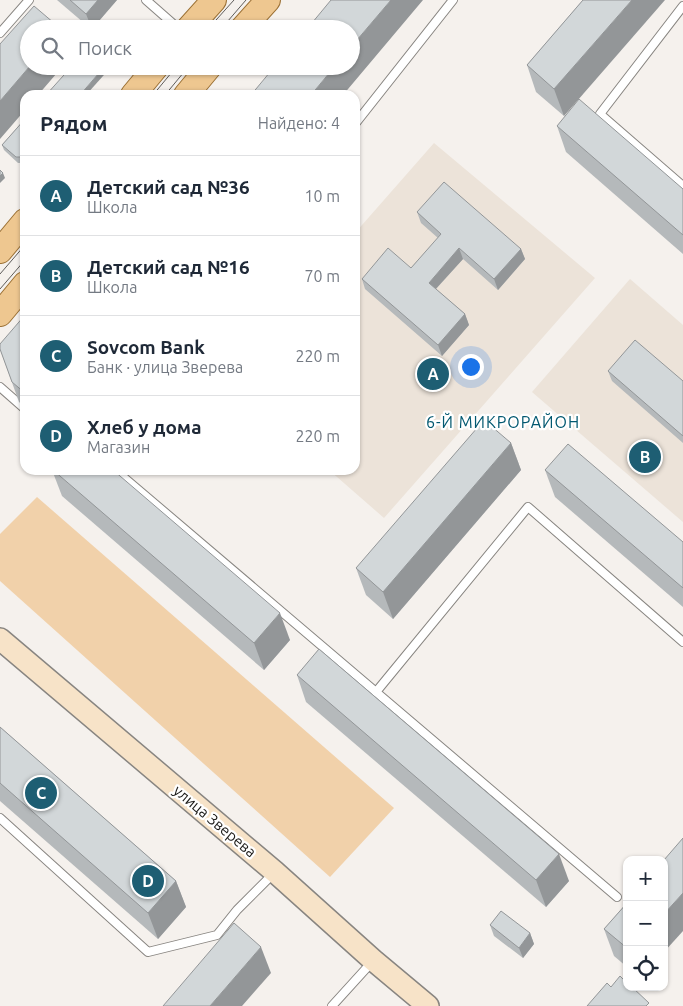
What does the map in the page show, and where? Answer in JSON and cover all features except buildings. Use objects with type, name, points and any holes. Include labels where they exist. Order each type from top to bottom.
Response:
[{"type":"main road","points":[[196,20],[214,0]]},
{"type":"main road","points":[[250,20],[268,0]]},
{"type":"main road","points":[[140,90],[151,75]]},
{"type":"main road","points":[[190,90],[203,75]]},
{"type":"main road","points":[[0,251],[20,227]]},
{"type":"main road","points":[[0,314],[20,290]]},
{"type":"main road","name":"улица Зверева","points":[[0,639],[275,872],[373,960],[428,1006]]},
{"type":"lane","points":[[0,33],[29,0]]},
{"type":"lane","points":[[146,0],[169,20]]},
{"type":"lane","points":[[360,118],[453,0]]},
{"type":"lane","points":[[683,6],[600,114],[683,186]]},
{"type":"lane","points":[[0,387],[20,405]]},
{"type":"lane","points":[[121,475],[617,897]]},
{"type":"lane","points":[[376,692],[528,507],[683,642]]},
{"type":"lane","points":[[0,818],[148,952],[219,939],[238,910],[275,872]]},
{"type":"lane","points":[[332,1006],[373,960]]},
{"type":"shaded area","points":[[434,143],[595,278],[384,518],[335,475],[360,475],[360,227]]},
{"type":"shaded area","points":[[630,279],[683,325],[683,522],[532,392]]},
{"type":"shaded area","points":[[37,497],[394,808],[330,877],[0,581],[0,534]]},
{"type":"tram line","points":[[216,20],[234,0]]},
{"type":"tram line","points":[[229,20],[246,0]]},
{"type":"tram line","points":[[157,90],[170,75]]},
{"type":"tram line","points":[[169,90],[182,75]]},
{"type":"tram line","points":[[0,274],[20,251]]},
{"type":"tram line","points":[[0,289],[20,266]]},
{"type":"place","name":"Детский сад №36","points":[[433,374]]},
{"type":"place","name":"Детский сад №16","points":[[645,457]]},
{"type":"place","name":"Sovcom Bank","points":[[41,793]]},
{"type":"place","name":"Хлеб у дома","points":[[148,881]]},
{"type":"district","name":"6-Й МИКРОРАЙОН","points":[[503,422]]}]
